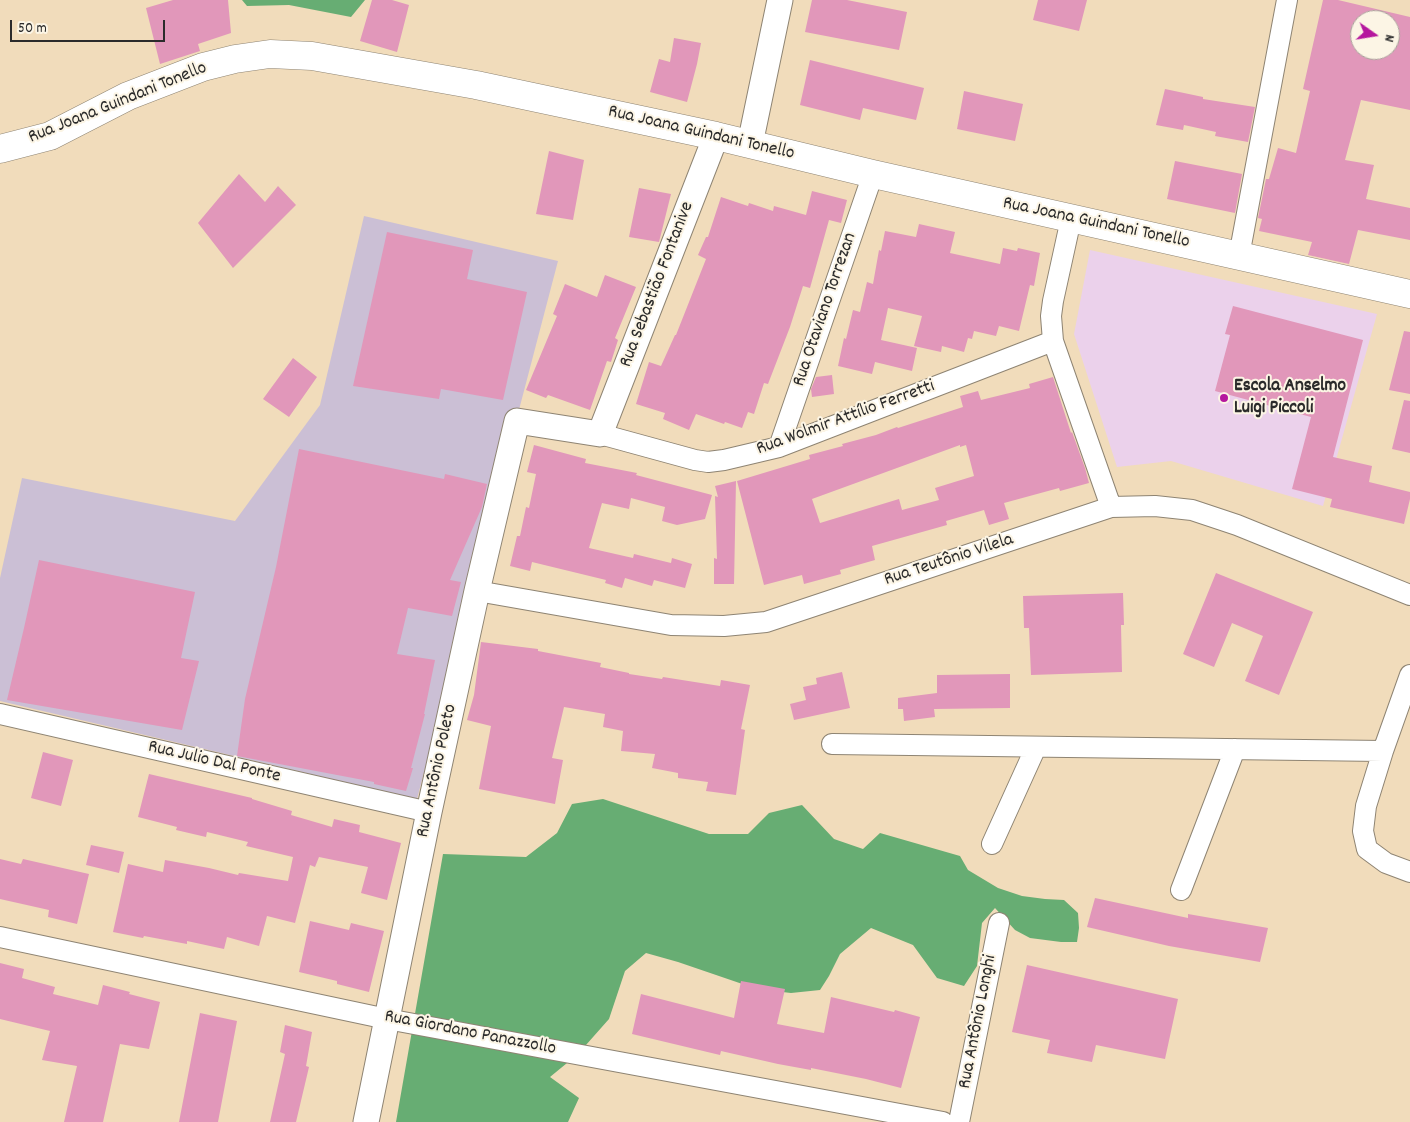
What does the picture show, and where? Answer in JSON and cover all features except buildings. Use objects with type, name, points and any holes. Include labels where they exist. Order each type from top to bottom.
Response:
[{"type":"main road","name":"Rua Joana Guindani Tonello","points":[[0,149],[50,136],[128,96],[204,67],[235,59],[270,54],[312,56],[476,85],[716,136],[873,174],[1410,294]]},
{"type":"street","points":[[750,144],[780,0]]},
{"type":"street","points":[[1239,256],[1287,0]]},
{"type":"street","name":"Rua Sebastião Fontanive","points":[[600,434],[716,136]]},
{"type":"street","name":"Rua Otaviano Torrezan","points":[[779,446],[873,174]]},
{"type":"street","points":[[1071,219],[1052,301],[1053,341],[1111,507]]},
{"type":"street","name":"Rua Wolmir Attílio Ferretti","points":[[517,421],[600,434],[708,462],[724,460],[779,446],[1053,341]]},
{"type":"street","name":"Rua Antônio Poleto","points":[[366,1122],[429,812],[477,591],[517,421]]},
{"type":"street","name":"Rua Teutônio Vilela","points":[[477,591],[671,625],[724,626],[766,622],[1111,507],[1155,506],[1192,510],[1237,525],[1410,595]]},
{"type":"street","points":[[1410,675],[1366,806],[1363,830],[1367,849],[1386,863],[1410,872]]},
{"type":"street","name":"Rua Julio Dal Ponte","points":[[0,714],[429,812]]},
{"type":"street","points":[[832,744],[1383,751]]},
{"type":"street","points":[[992,844],[1036,747]]},
{"type":"street","points":[[1181,890],[1235,749]]},
{"type":"street","name":"Rua Antônio Longhi","points":[[959,1122],[999,923]]},
{"type":"street","name":"Rua Giordano Panazzollo","points":[[0,938],[387,1019],[943,1122]]},
{"type":"shaded area","points":[[364,216],[558,261],[417,799],[0,701],[0,578],[22,478],[235,521],[320,405]]},
{"type":"shaded area","name":"Escola Anselmo Luigi Piccoli","points":[[1090,250],[1377,314],[1323,506],[1171,461],[1117,467],[1074,334]]},
{"type":"green space","points":[[242,0],[365,0],[351,17],[289,5],[247,6]]},
{"type":"green space","points":[[603,799],[709,834],[748,834],[769,813],[802,805],[834,839],[863,849],[880,833],[960,856],[968,870],[998,888],[1022,896],[1064,900],[1078,913],[1079,928],[1077,942],[1030,938],[1015,930],[995,908],[982,923],[977,966],[964,986],[937,978],[913,945],[871,928],[840,954],[820,990],[791,993],[757,989],[646,953],[625,971],[609,1019],[578,1054],[550,1077],[579,1098],[568,1122],[396,1122],[443,854],[526,857],[557,833],[572,804]]},
{"type":"place","name":"Escola Anselmo Luigi Piccoli","points":[[1224,398]]}]
